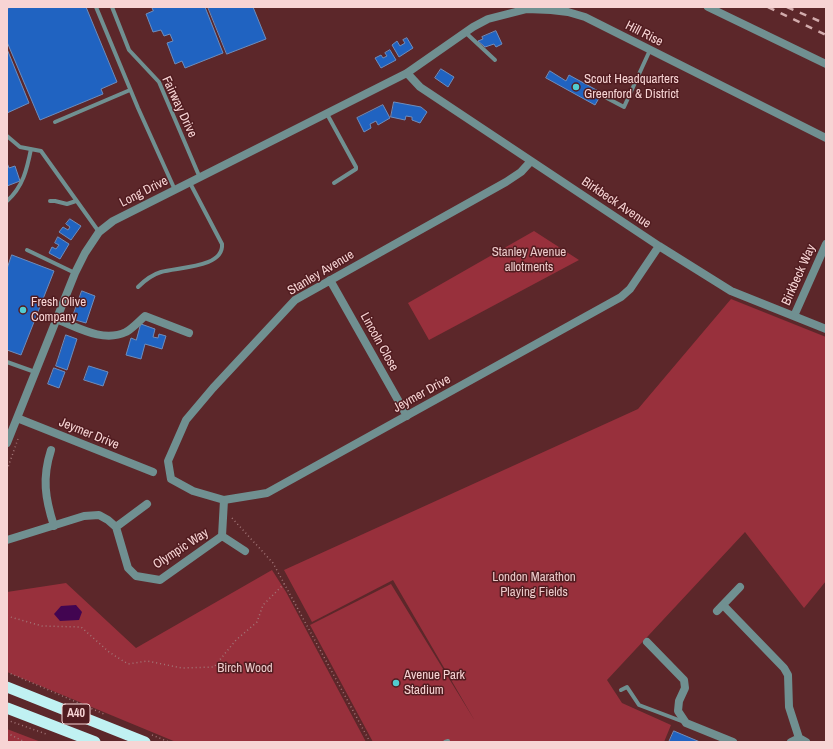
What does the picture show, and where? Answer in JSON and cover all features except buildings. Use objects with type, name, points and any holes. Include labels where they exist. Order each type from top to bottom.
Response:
[{"type":"highway","points":[[7,680],[104,720]]},
{"type":"highway","name":"A40","points":[[7,687],[104,720],[147,738]]},
{"type":"highway","name":"A40","points":[[7,708],[94,742]]},
{"type":"street","points":[[708,7],[826,64]]},
{"type":"street","name":"Hill Rise","points":[[407,73],[488,19],[527,9],[568,12],[585,17],[826,137]]},
{"type":"street","name":"Long Drive","points":[[7,443],[74,273],[99,232],[114,221],[407,73]]},
{"type":"street","name":"Birkbeck Avenue","points":[[407,73],[420,87],[659,246],[731,291],[826,329]]},
{"type":"street","name":"Stanley Avenue","points":[[171,479],[168,461],[186,420],[213,388],[295,300],[506,182],[521,172],[530,161]]},
{"type":"street","name":"Birkbeck Way","points":[[794,316],[826,244]]},
{"type":"street","name":"Jeymer Drive","points":[[171,479],[194,491],[224,500],[267,493],[621,297],[630,289],[659,246]]},
{"type":"street","name":"Lincoln Close","points":[[330,280],[407,416]]},
{"type":"street","points":[[56,319],[100,338],[113,336],[127,331],[145,316],[189,333]]},
{"type":"street","name":"Jeymer Drive","points":[[17,418],[153,472]]},
{"type":"street","points":[[51,450],[47,464],[45,486],[47,504],[54,526]]},
{"type":"street","name":"Olympic Way","points":[[222,536],[224,500]]},
{"type":"street","points":[[7,540],[84,516],[99,515],[116,527],[148,504]]},
{"type":"street","name":"Olympic Way","points":[[116,527],[123,556],[128,568],[136,576],[160,580],[222,536]]},
{"type":"street","name":"Olympic Way","points":[[222,536],[245,551]]},
{"type":"street","points":[[740,587],[720,608],[784,668],[788,676],[789,707],[802,740],[791,742]]},
{"type":"street","points":[[647,642],[684,680],[686,688],[679,701],[678,711],[686,723],[732,742]]},
{"type":"lane","points":[[96,7],[130,90],[175,190]]},
{"type":"lane","name":"Fairway Drive","points":[[112,7],[129,50],[159,82],[200,178]]},
{"type":"lane","points":[[466,33],[495,60]]},
{"type":"lane","points":[[605,97],[624,107],[650,50]]},
{"type":"lane","points":[[55,122],[130,90]]},
{"type":"lane","points":[[328,114],[356,168],[334,183]]},
{"type":"lane","points":[[7,136],[20,147],[41,151],[99,232]]},
{"type":"lane","points":[[7,201],[13,196],[21,184],[31,149]]},
{"type":"lane","points":[[138,287],[149,276],[162,271],[213,261],[220,255],[222,244],[190,182]]},
{"type":"lane","points":[[50,201],[67,204],[76,201]]},
{"type":"lane","points":[[27,250],[74,273]]},
{"type":"lane","points":[[7,362],[35,372]]},
{"type":"lane","points":[[620,690],[627,687],[640,705],[686,723]]},
{"type":"path","points":[[224,500],[229,515],[273,564],[285,583],[370,742]]},
{"type":"path","points":[[7,616],[42,626],[81,627],[109,652],[128,664],[147,661],[182,668],[214,667],[236,640],[257,622],[263,605],[285,583]]},
{"type":"path","points":[[7,672],[104,720]]},
{"type":"path","points":[[7,720],[52,737]]},
{"type":"path","points":[[7,733],[25,742]]},
{"type":"path","points":[[147,738],[169,742]]},
{"type":"green space","name":"Stanley Avenue allotments","points":[[534,231],[579,260],[429,340],[408,303]]},
{"type":"green space","name":"London Marathon Playing Fields","points":[[731,299],[826,337],[826,581],[804,608],[745,532],[607,680],[622,703],[671,725],[664,742],[373,742],[310,625],[391,584],[475,721],[393,580],[312,622],[284,570],[638,409]]},
{"type":"green space","name":"Birch Wood","points":[[272,570],[286,592],[366,742],[176,742],[7,672],[7,592],[66,583],[136,648]]},
{"type":"green space","points":[[7,729],[41,742],[7,742]]},
{"type":"shaded area","points":[[76,605],[82,612],[79,620],[60,621],[54,614],[61,606]]},
{"type":"railway","points":[[768,7],[826,35]]},
{"type":"railway","points":[[787,7],[826,24]]},
{"type":"place","name":"Scout Headquarters Greenford & District","points":[[576,87]]},
{"type":"place","name":"Fresh Olive Company","points":[[23,310]]},
{"type":"place","name":"Avenue Park Stadium","points":[[396,683]]}]
